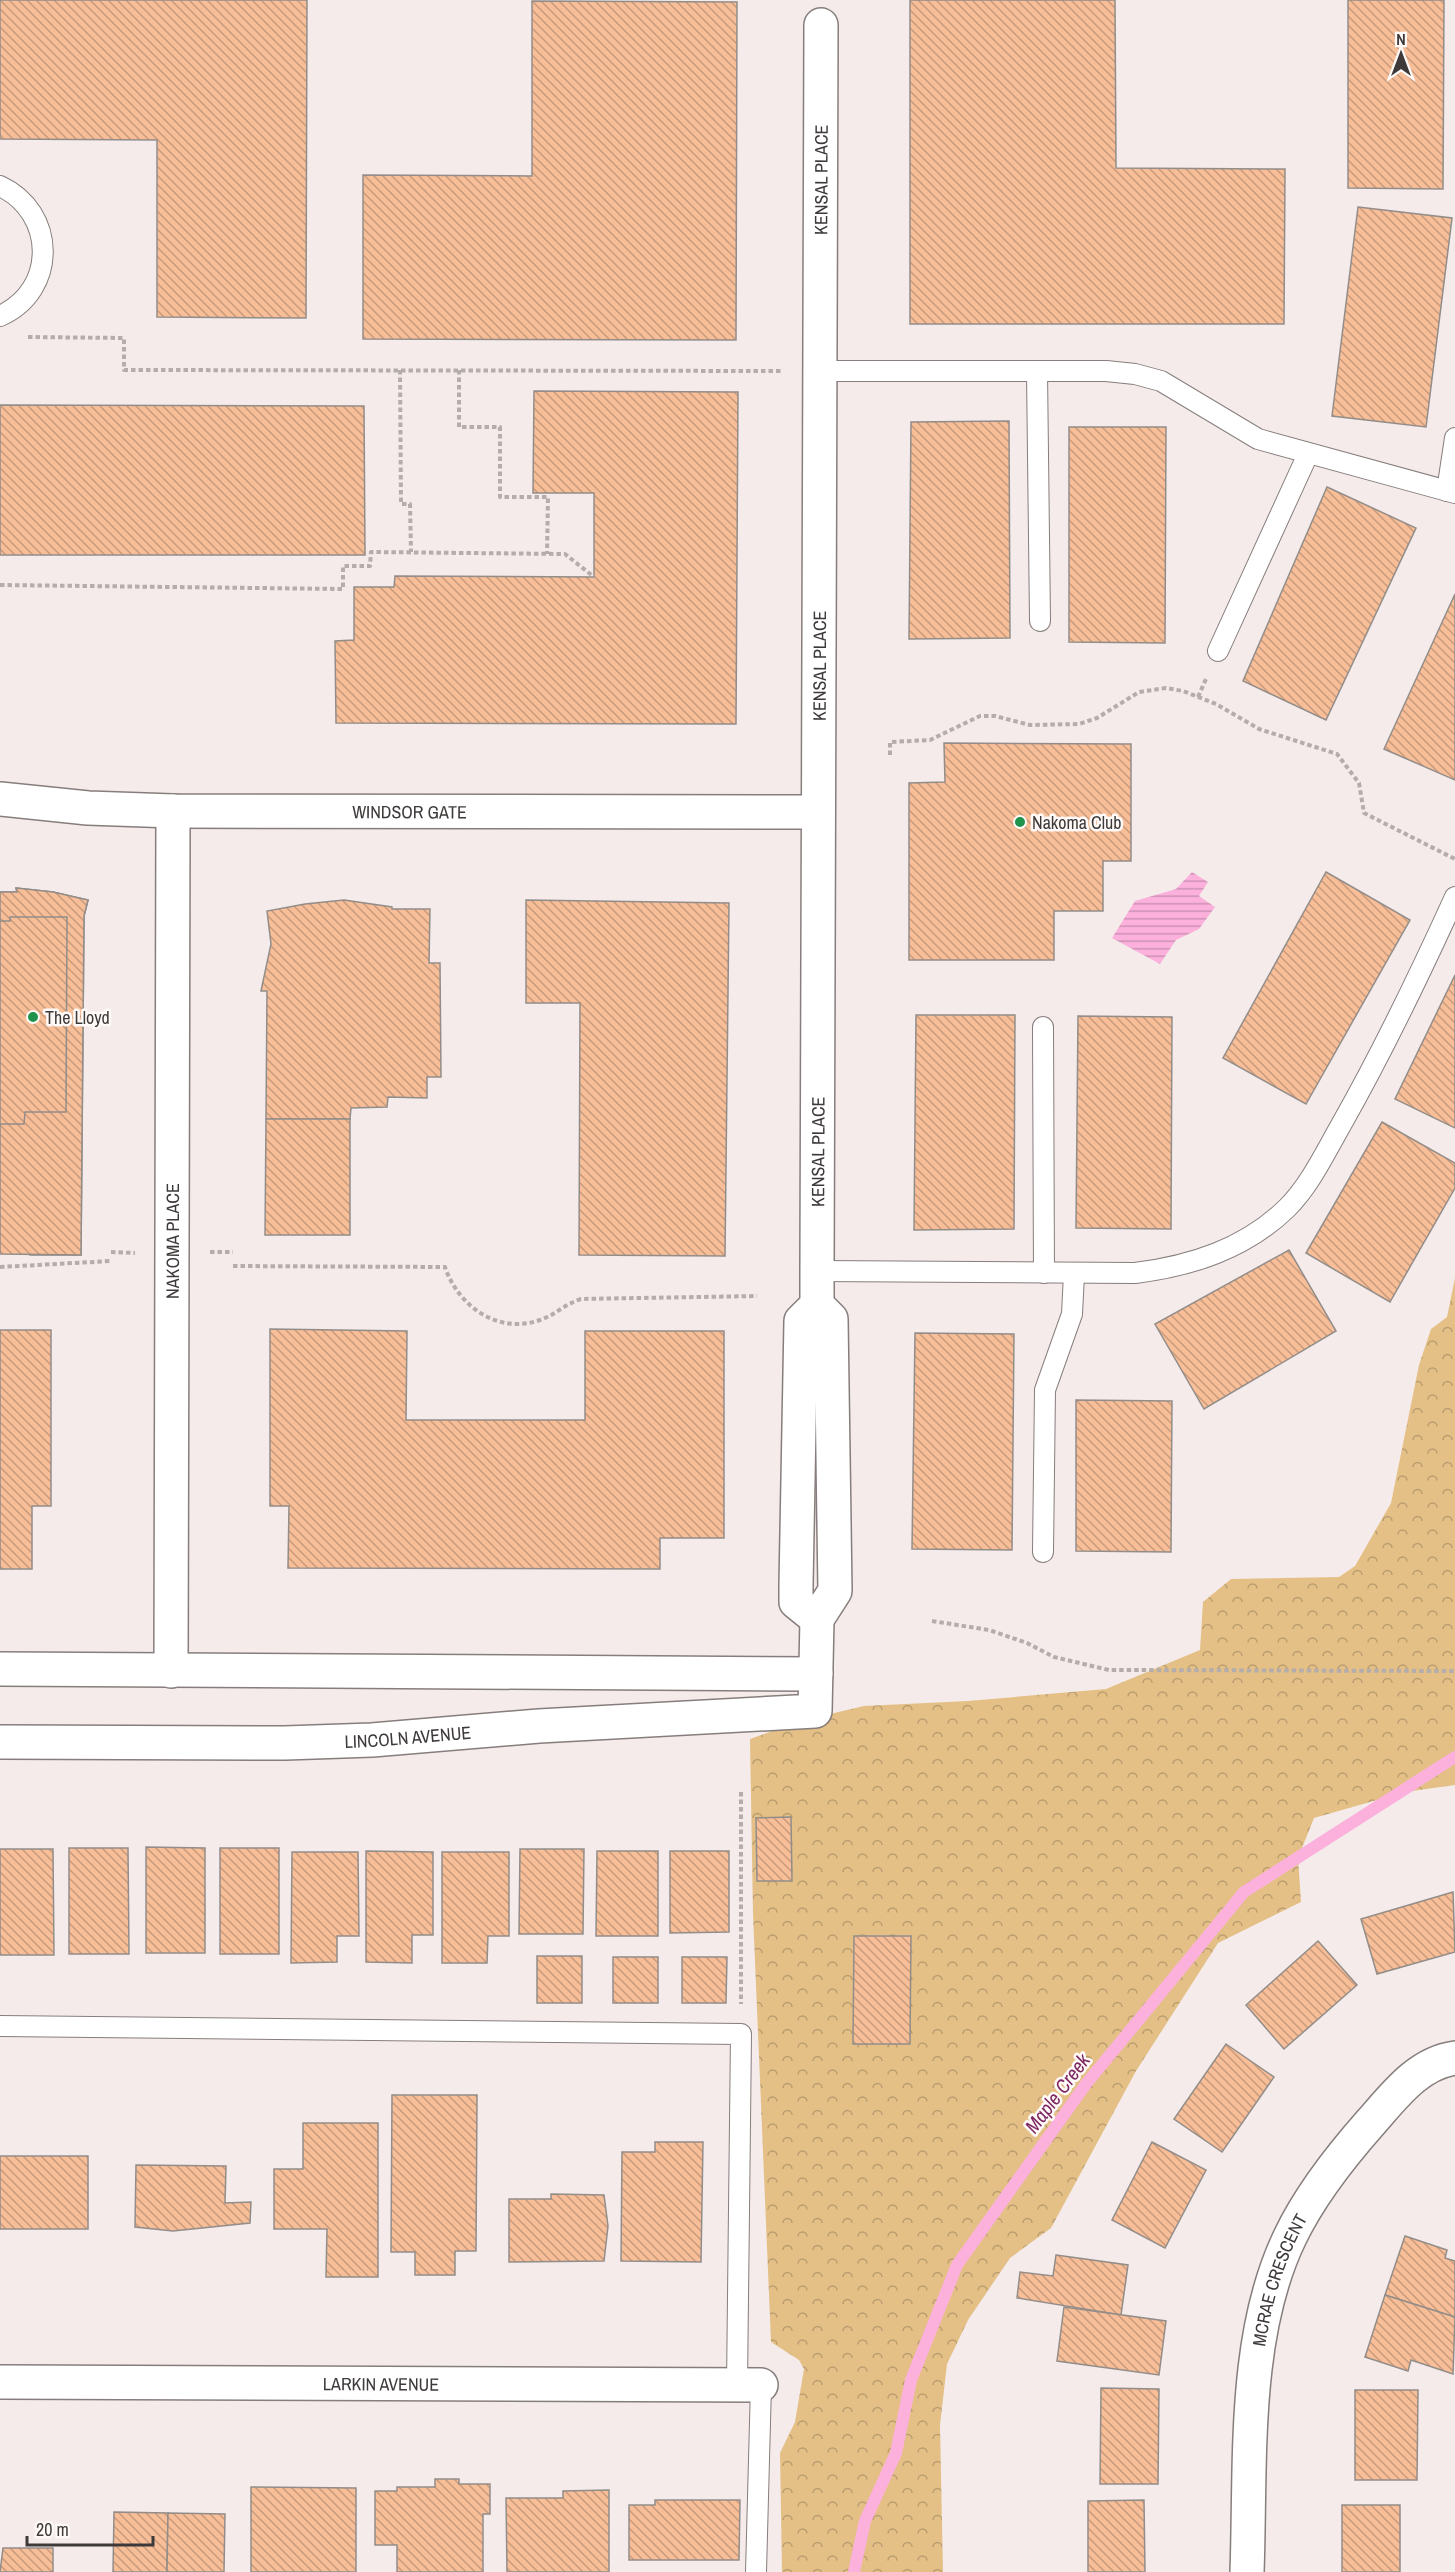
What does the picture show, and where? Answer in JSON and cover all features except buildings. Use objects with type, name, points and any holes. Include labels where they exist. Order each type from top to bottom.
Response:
[{"type":"street","name":"KENSAL PLACE","points":[[815,1711],[817,1619],[796,1602],[796,1585],[801,1322],[817,1305],[818,1270],[821,25]]},
{"type":"street","name":"WINDSOR GATE","points":[[0,799],[98,808],[173,811],[818,812]]},
{"type":"street","name":"NAKOMA PLACE","points":[[171,1671],[173,811]]},
{"type":"street","points":[[0,1669],[816,1674]]},
{"type":"street","name":"LINCOLN AVENUE","points":[[0,1742],[285,1743],[372,1740],[539,1726],[815,1711]]},
{"type":"street","name":"MCRAE CRESCENT","points":[[1247,2572],[1254,2383],[1263,2319],[1290,2237],[1313,2196],[1345,2151],[1396,2093],[1429,2066],[1455,2058]]},
{"type":"street","name":"LARKIN AVENUE","points":[[0,2382],[749,2385]]},
{"type":"lane","points":[[0,186],[12,191],[29,207],[40,228],[44,252],[40,275],[29,294],[22,302],[0,316]]},
{"type":"lane","points":[[821,371],[1106,371],[1149,377],[1173,387],[1258,439],[1451,492],[1455,438]]},
{"type":"lane","points":[[1037,371],[1040,621]]},
{"type":"lane","points":[[1218,651],[1308,454]]},
{"type":"lane","points":[[818,1270],[1135,1273],[1163,1270],[1203,1259],[1249,1237],[1287,1208],[1307,1181],[1354,1102],[1396,1022],[1455,897]]},
{"type":"lane","points":[[1043,1027],[1044,1273]]},
{"type":"lane","points":[[1043,1552],[1045,1390],[1072,1314],[1074,1274]]},
{"type":"lane","points":[[0,2026],[741,2034],[756,2572]]},
{"type":"path","points":[[22,337],[124,338],[124,370],[821,371]]},
{"type":"path","points":[[400,370],[401,504],[410,504],[411,552]]},
{"type":"path","points":[[459,370],[459,427],[500,427],[500,497],[548,497],[548,554]]},
{"type":"path","points":[[0,585],[343,589],[343,566],[370,566],[371,552],[565,554],[594,577]]},
{"type":"path","points":[[891,755],[891,742],[930,740],[974,717],[995,716],[1030,725],[1079,724],[1097,718],[1139,692],[1156,688],[1175,689],[1220,706],[1259,729],[1337,754],[1359,783],[1364,813],[1455,859]]},
{"type":"path","points":[[111,1252],[146,1253]]},
{"type":"path","points":[[200,1252],[233,1252]]},
{"type":"path","points":[[0,1267],[111,1261]]},
{"type":"path","points":[[233,1266],[445,1267],[454,1287],[471,1308],[489,1318],[511,1324],[540,1320],[566,1304],[581,1299],[757,1296]]},
{"type":"path","points":[[932,1621],[989,1630],[1065,1660],[1108,1670],[1455,1671]]},
{"type":"path","points":[[741,1792],[741,2034]]},
{"type":"green space","points":[[1455,1278],[1455,1785],[1405,1792],[1314,1818],[1298,1858],[1301,1902],[1218,1943],[1136,2071],[1051,2228],[1010,2258],[968,2320],[947,2364],[940,2425],[943,2572],[782,2572],[780,2453],[795,2422],[804,2369],[799,2360],[771,2342],[753,1914],[750,1739],[800,1721],[864,1706],[968,1701],[1106,1689],[1200,1650],[1203,1602],[1231,1579],[1339,1577],[1355,1566],[1391,1503],[1419,1365],[1431,1329],[1447,1317]]},
{"type":"shaded area","points":[[1192,872],[1208,882],[1199,896],[1215,907],[1199,929],[1176,940],[1160,964],[1112,938],[1135,901],[1176,889]]},
{"type":"waterway","name":"Maple Creek","points":[[854,2572],[865,2521],[896,2453],[911,2380],[957,2265],[1086,2084],[1244,1892],[1455,1757]]},
{"type":"place","name":"Nakoma Club","points":[[1020,822]]},
{"type":"place","name":"The Lloyd","points":[[33,1017]]}]
